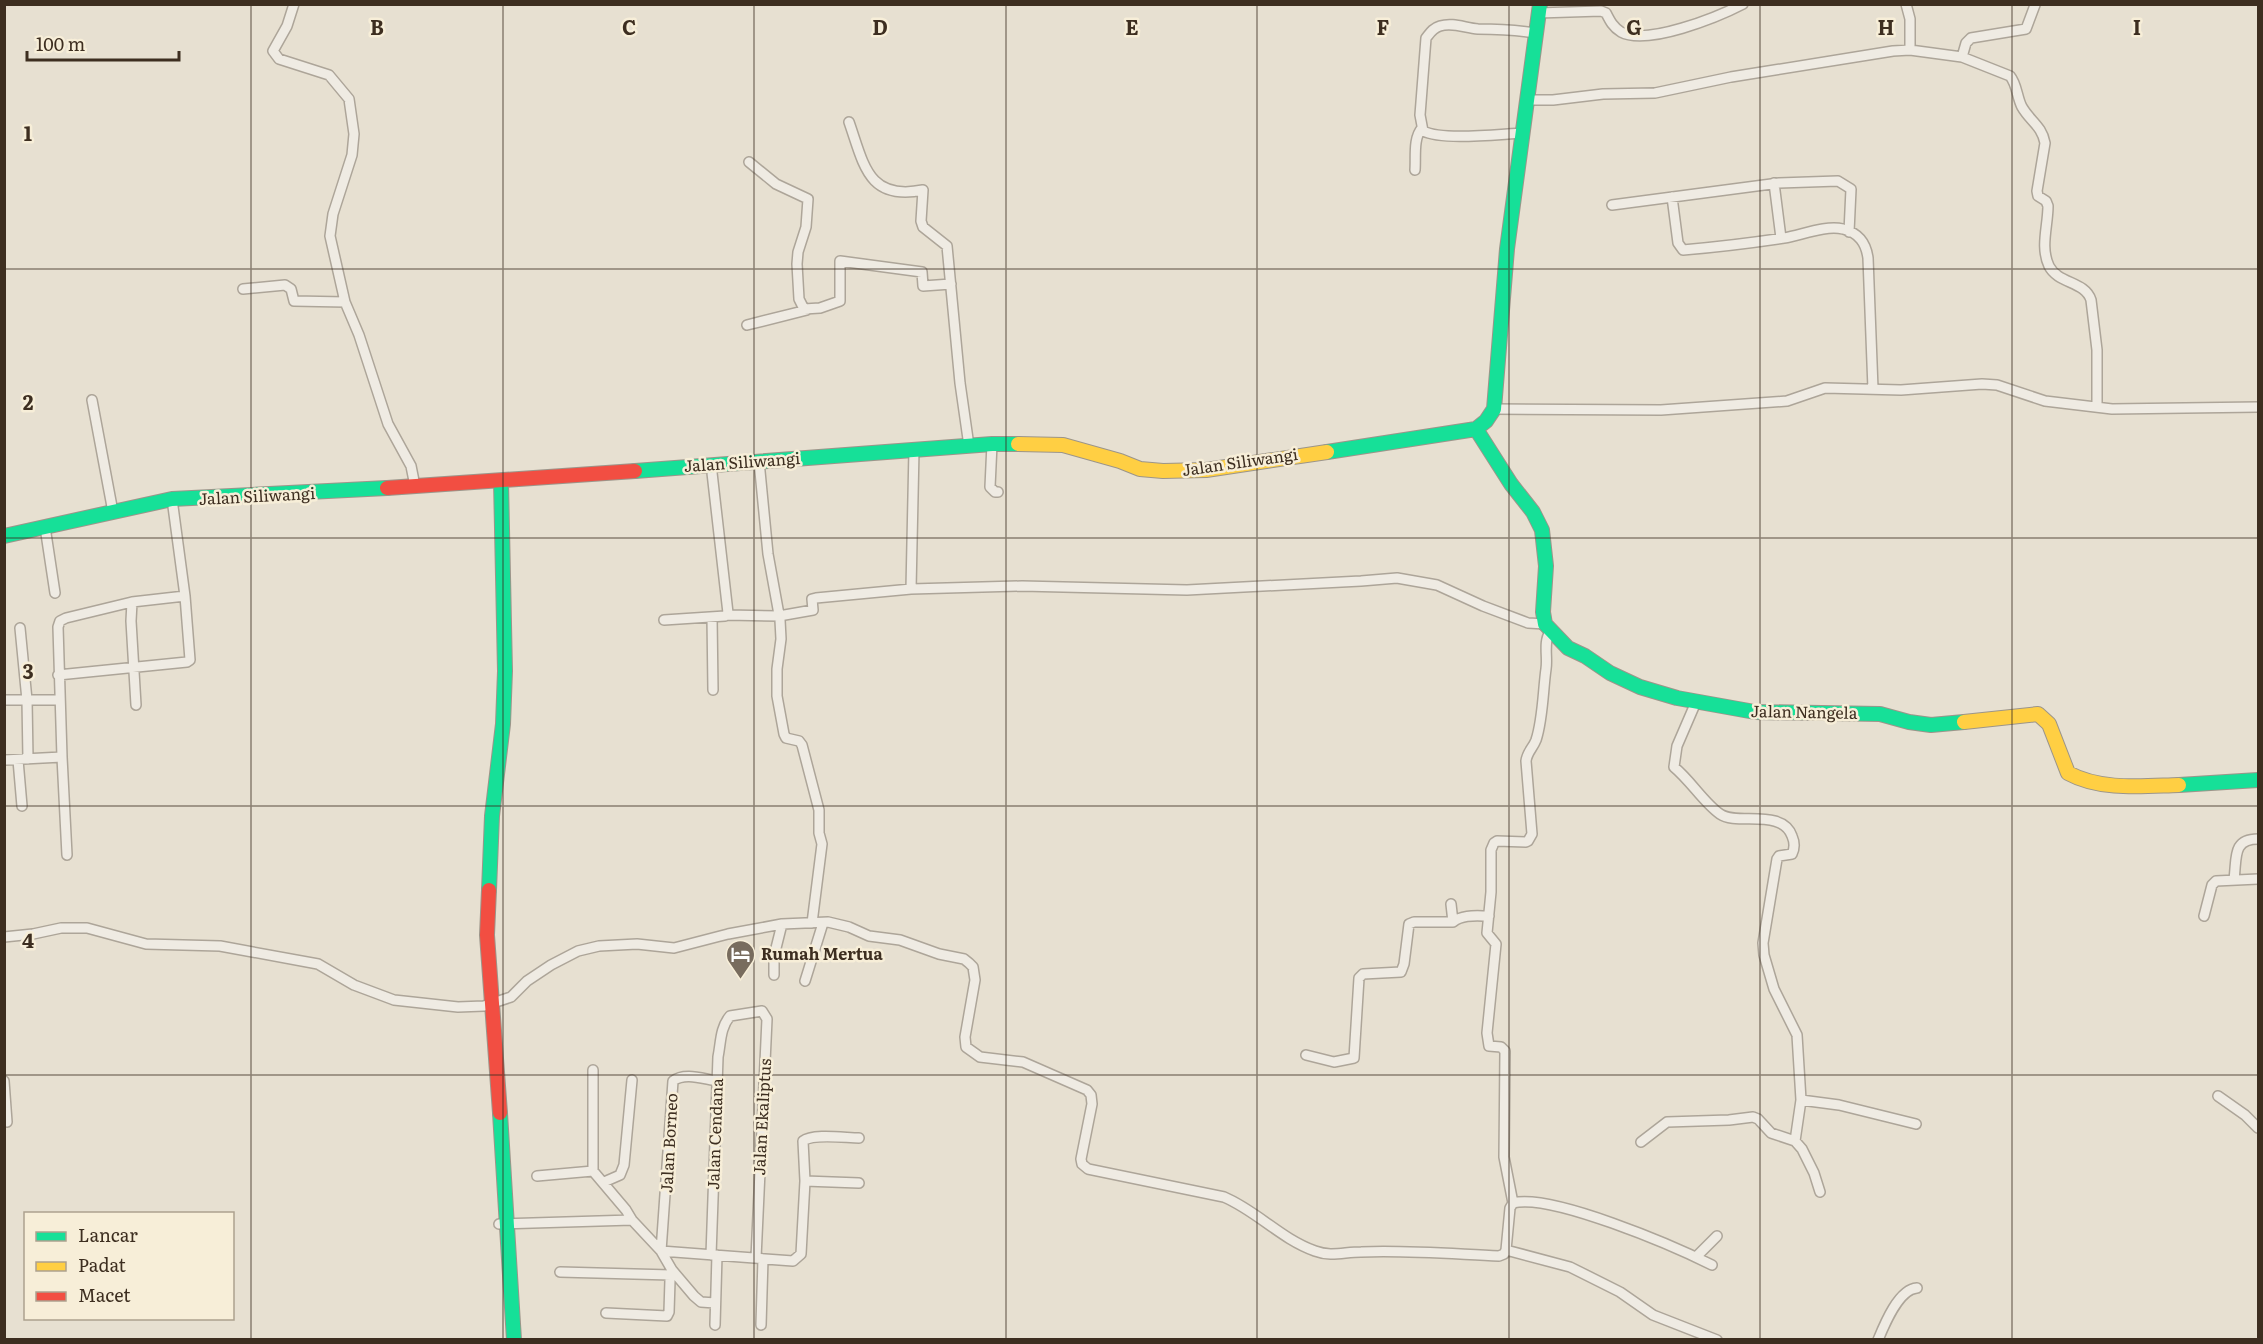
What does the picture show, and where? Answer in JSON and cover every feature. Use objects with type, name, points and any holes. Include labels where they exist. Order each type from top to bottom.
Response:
[{"type":"main road","points":[[1539,9],[1507,249],[1494,409],[1486,421],[1476,429],[1511,484],[1533,512],[1542,530],[1546,566],[1543,612],[1548,628]]},
{"type":"main road","name":"Jalan Siliwangi","points":[[4,536],[172,499],[498,481],[992,444],[1064,445],[1140,469],[1206,470],[1476,429]]},
{"type":"main road","points":[[498,481],[505,671],[503,724],[492,816],[488,881],[488,1005],[514,1340]]},
{"type":"main road","name":"Jalan Nangela","points":[[1548,628],[1569,648],[1624,680],[1653,691],[1696,702],[1755,712],[1880,714],[1930,725],[2038,714],[2045,717],[2067,772],[2074,778],[2114,785],[2174,786],[2259,780]]},
{"type":"main road","points":[[504,1224],[506,1340]]},
{"type":"street","points":[[294,4],[287,26],[273,48],[274,54],[279,59],[329,75],[349,99],[354,134],[352,155],[333,214],[330,236],[345,302],[359,335],[388,424],[411,466],[415,486]]},
{"type":"street","points":[[1539,9],[1601,11],[1606,13],[1611,24],[1622,32],[1636,36],[1678,30],[1699,24],[1743,4]]},
{"type":"street","points":[[1906,4],[1910,19],[1910,50]]},
{"type":"street","points":[[1962,57],[1966,43],[1971,38],[2026,29],[2035,5]]},
{"type":"street","points":[[1415,170],[1416,140],[1422,128],[1422,71],[1426,38],[1431,31],[1441,26],[1460,25],[1478,29],[1502,28],[1535,33]]},
{"type":"street","points":[[1526,100],[1654,93],[1858,55],[1910,50],[1962,57],[2012,78],[2022,107],[2042,131],[2045,143],[2037,191],[2039,197],[2046,201],[2048,206],[2044,245],[2051,269],[2056,274],[2084,288],[2091,300],[2097,350],[2097,407]]},
{"type":"street","points":[[849,122],[872,179],[879,186],[898,193],[923,190],[921,221],[927,232],[947,246],[960,383],[969,446]]},
{"type":"street","points":[[1422,128],[1429,134],[1441,135],[1523,133]]},
{"type":"street","points":[[749,162],[776,184],[808,199],[806,227],[798,252],[797,264],[799,299],[802,307],[807,310]]},
{"type":"street","points":[[1612,206],[1774,183],[1838,181],[1851,189],[1849,232]]},
{"type":"street","points":[[1774,183],[1781,238]]},
{"type":"street","points":[[1672,197],[1678,243],[1683,250],[1833,229],[1849,232],[1861,239],[1867,250],[1873,389]]},
{"type":"street","points":[[747,325],[840,301],[840,261],[922,272],[923,286],[951,284]]},
{"type":"street","points":[[243,289],[285,285],[291,289],[294,301],[345,302]]},
{"type":"street","points":[[1494,409],[1661,410],[1787,401],[1825,388],[1901,390],[1982,384],[1997,385],[2045,401],[2097,407],[2179,409],[2259,407]]},
{"type":"street","points":[[92,399],[113,512]]},
{"type":"street","points":[[992,444],[990,487],[994,492],[998,492]]},
{"type":"street","points":[[912,589],[914,450]]},
{"type":"street","points":[[759,461],[768,554],[781,639],[777,669],[777,696],[784,734],[786,738],[799,741],[802,745],[819,810],[821,852],[812,923]]},
{"type":"street","points":[[711,464],[727,615]]},
{"type":"street","points":[[58,675],[182,664],[189,660],[185,596],[172,499]]},
{"type":"street","points":[[45,527],[55,593]]},
{"type":"street","points":[[664,620],[727,615],[779,616],[813,610],[812,600],[816,598],[912,589],[1022,586],[1187,590],[1397,578],[1437,585],[1483,606],[1548,628],[1547,663],[1538,729],[1536,740],[1529,750],[1526,761],[1532,834],[1526,842],[1497,841],[1491,847],[1488,933],[1496,944],[1487,1033],[1488,1044],[1491,1047],[1501,1047],[1504,1051],[1504,1156],[1513,1203]]},
{"type":"street","points":[[67,855],[58,675],[60,621],[132,602],[185,596]]},
{"type":"street","points":[[132,602],[136,705]]},
{"type":"street","points":[[712,617],[713,690]]},
{"type":"street","points":[[20,628],[27,700],[22,806]]},
{"type":"street","points":[[4,700],[59,700]]},
{"type":"street","points":[[1696,702],[1677,746],[1674,767],[1720,814],[1778,822],[1790,830],[1794,843],[1792,854],[1779,856],[1777,859],[1763,943],[1764,955],[1774,989],[1797,1035],[1801,1100],[1795,1142]]},
{"type":"street","points":[[4,760],[62,757]]},
{"type":"street","points":[[2234,879],[2239,846],[2242,841],[2259,839]]},
{"type":"street","points":[[2204,916],[2212,885],[2216,881],[2259,879]]},
{"type":"street","points":[[1451,904],[1453,922]]},
{"type":"street","points":[[1306,1055],[1334,1062],[1354,1058],[1361,976],[1401,972],[1409,924],[1453,922],[1457,918],[1467,916],[1490,916]]},
{"type":"street","points":[[4,937],[61,928],[87,928],[146,944],[220,946],[318,964],[354,985],[394,1000],[458,1007],[488,1005],[511,996],[527,981],[579,951],[617,944],[674,948],[728,934],[782,924],[823,922],[849,927],[869,936],[900,940],[939,954],[964,959],[969,963],[973,967],[975,980],[965,1037],[966,1047],[980,1057],[1023,1062],[1087,1090],[1091,1095],[1092,1104],[1081,1159],[1082,1164],[1088,1169],[1224,1197],[1242,1205],[1274,1229],[1302,1245],[1329,1254],[1359,1252],[1499,1256],[1506,1250],[1509,1208],[1513,1203],[1520,1201],[1544,1204],[1634,1230],[1712,1265]]},
{"type":"street","points":[[805,981],[823,922]]},
{"type":"street","points":[[774,975],[774,956],[782,924]]},
{"type":"street","name":"Jalan Ekaliptus","points":[[730,1017],[762,1011],[767,1019],[759,1258]]},
{"type":"street","name":"Jalan Cendana","points":[[715,1325],[714,1255],[718,1081],[722,1033],[730,1017]]},
{"type":"street","points":[[594,1070],[593,1171],[632,1220],[661,1251],[672,1272],[694,1296],[701,1302],[716,1303]]},
{"type":"street","name":"Jalan Borneo","points":[[661,1251],[673,1081],[676,1078],[689,1076],[718,1081]]},
{"type":"street","points":[[604,1182],[620,1174],[624,1165],[632,1080]]},
{"type":"street","points":[[4,1081],[7,1122]]},
{"type":"street","points":[[2218,1096],[2259,1128]]},
{"type":"street","points":[[1801,1100],[1839,1105],[1916,1124]]},
{"type":"street","points":[[1641,1142],[1668,1122],[1753,1117],[1758,1119],[1771,1133],[1795,1142],[1807,1158],[1820,1192]]},
{"type":"street","points":[[661,1251],[793,1261],[801,1254],[805,1181],[803,1141],[806,1138],[859,1138]]},
{"type":"street","points":[[537,1176],[593,1171]]},
{"type":"street","points":[[805,1181],[860,1183]]},
{"type":"street","points":[[504,1224],[632,1220]]},
{"type":"street","points":[[1696,1257],[1717,1236]]},
{"type":"street","points":[[1506,1250],[1570,1267],[1620,1292],[1653,1315],[1718,1340]]},
{"type":"street","points":[[759,1258],[761,1325]]},
{"type":"street","points":[[560,1272],[672,1272]]},
{"type":"street","points":[[606,1313],[667,1316],[672,1272]]},
{"type":"street","points":[[1878,1340],[1900,1297],[1910,1288],[1917,1288]]},
{"type":"traffic: fast","points":[[1476,429],[1486,421],[1494,409],[1507,249],[1540,4]]},
{"type":"traffic: fast","points":[[1327,452],[1476,429],[1511,484],[1533,512],[1542,530],[1546,566],[1543,612],[1545,624],[1568,648],[1585,656],[1610,673],[1640,687],[1677,698],[1755,712],[1880,714],[1931,725],[1964,722]]},
{"type":"traffic: fast","points":[[635,471],[992,444],[1018,444]]},
{"type":"traffic: fast","points":[[489,890],[492,816],[503,724],[505,671],[501,481]]},
{"type":"traffic: fast","points":[[4,536],[172,499],[387,488]]},
{"type":"traffic: fast","points":[[2179,785],[2258,780]]},
{"type":"traffic: fast","points":[[500,1113],[514,1340]]},
{"type":"traffic: slow","points":[[1018,444],[1063,445],[1140,469],[1163,471],[1206,470],[1327,452]]},
{"type":"traffic: slow","points":[[1964,722],[2038,714],[2049,724],[2068,773],[2094,783],[2108,785],[2179,785]]},
{"type":"traffic: jam","points":[[387,488],[635,471]]},
{"type":"traffic: jam","points":[[489,890],[487,935],[500,1113]]},
{"type":"place","name":"Rumah Mertua","points":[[740,980]]}]
